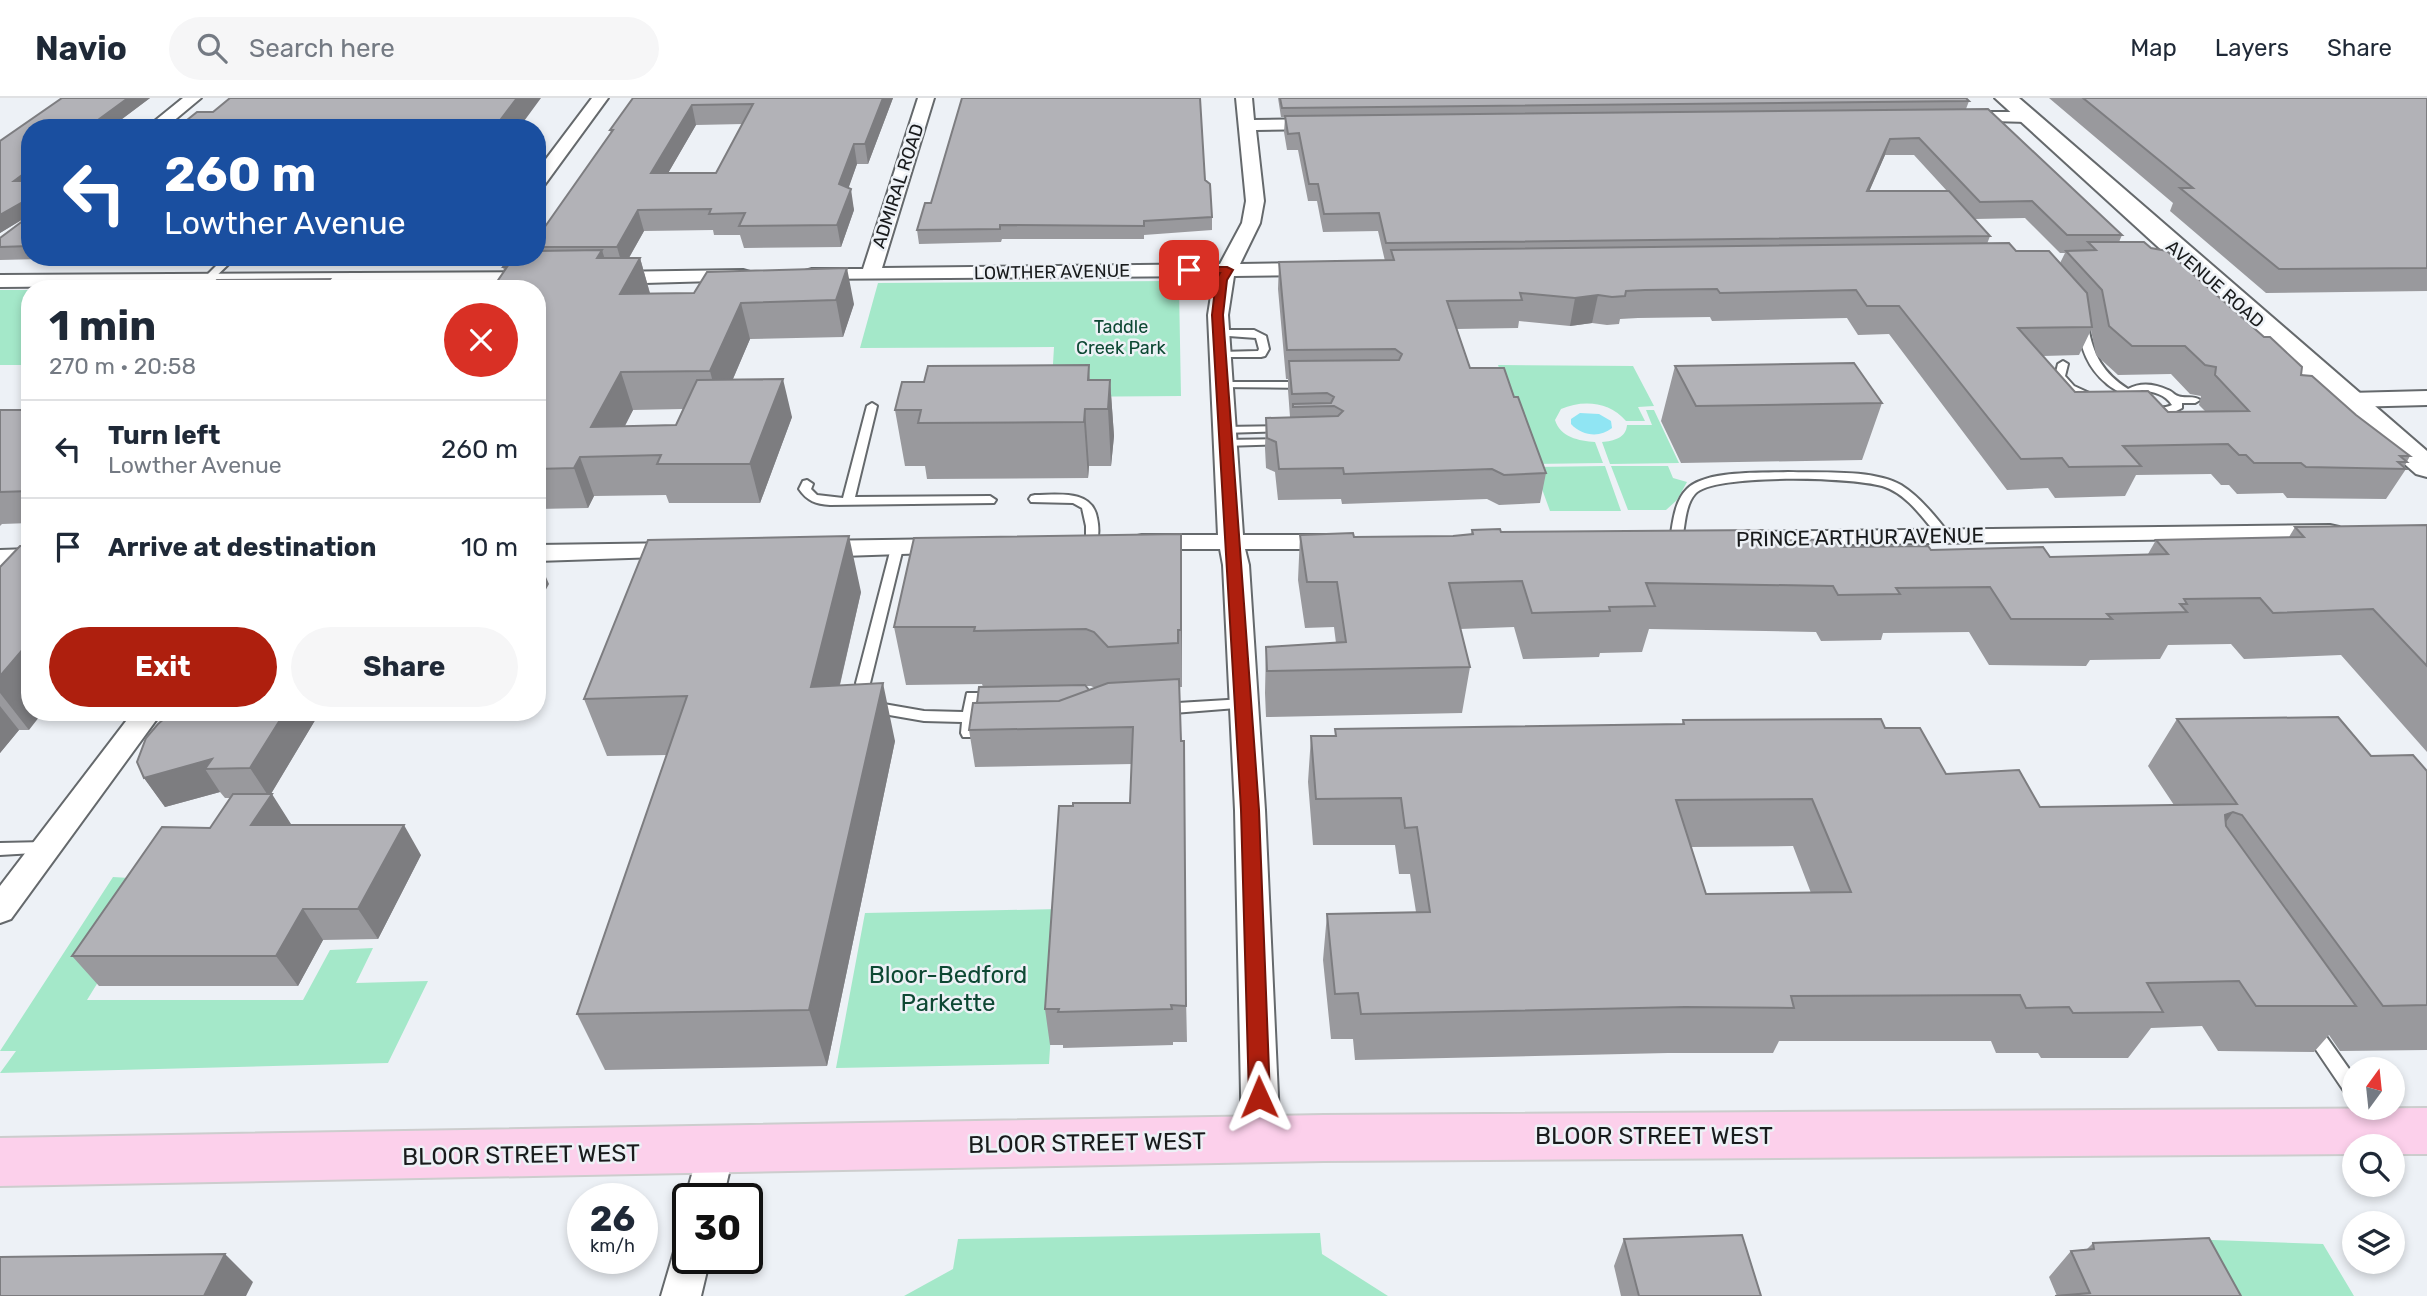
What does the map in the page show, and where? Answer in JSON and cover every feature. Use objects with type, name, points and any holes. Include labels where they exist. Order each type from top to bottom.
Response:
[{"type":"main road","name":"AVENUE ROAD","points":[[2006,98],[2177,260],[2338,400],[2427,467]]},
{"type":"main road","name":"BLOOR STREET WEST","points":[[0,1162],[709,1175],[1261,1140],[2393,1127]]},
{"type":"street","points":[[166,119],[193,98]]},
{"type":"street","points":[[546,171],[600,98]]},
{"type":"street","name":"ADMIRAL ROAD","points":[[871,274],[926,98]]},
{"type":"street","points":[[1244,98],[1255,201],[1251,223],[1222,280],[1219,333],[1250,810],[1261,1140]]},
{"type":"street","points":[[1938,117],[2028,117]]},
{"type":"street","points":[[1247,125],[1340,124]]},
{"type":"street","name":"LOWTHER AVENUE","points":[[789,275],[1330,268]]},
{"type":"street","points":[[587,278],[761,276]]},
{"type":"street","points":[[528,280],[561,278]]},
{"type":"street","points":[[0,281],[21,281]]},
{"type":"street","points":[[2338,400],[2427,398]]},
{"type":"street","name":"PRINCE ARTHUR AVENUE","points":[[1648,540],[2357,531]]},
{"type":"street","points":[[1064,544],[1359,541]]},
{"type":"street","points":[[788,549],[981,546]]},
{"type":"street","points":[[546,552],[704,551]]},
{"type":"street","points":[[0,558],[21,557]]},
{"type":"street","points":[[0,910],[141,721]]},
{"type":"street","points":[[681,1296],[686,1274]]},
{"type":"lane","points":[[207,280],[222,266]]},
{"type":"lane","points":[[2076,312],[2082,320],[2086,352],[2109,383],[2129,399],[2147,409],[2170,411],[2178,406],[2175,399],[2164,391],[2148,387],[2134,388],[2129,399]]},
{"type":"lane","points":[[1219,333],[1254,332],[1261,336],[1264,349],[1261,354],[1220,355]]},
{"type":"lane","points":[[2063,364],[2060,376],[2070,388],[2103,401]]},
{"type":"lane","points":[[1221,385],[1323,385]]},
{"type":"lane","points":[[2175,399],[2195,400]]},
{"type":"lane","points":[[848,501],[872,406]]},
{"type":"lane","points":[[1224,437],[1299,428]]},
{"type":"lane","points":[[1224,437],[1296,442]]},
{"type":"lane","points":[[1676,540],[1689,494],[1699,484],[1724,478],[1865,478],[1891,485],[1905,493],[1944,535]]},
{"type":"lane","points":[[807,484],[807,495],[815,499],[990,500]]},
{"type":"lane","points":[[1035,499],[1080,499],[1090,507],[1093,522],[1092,543]]},
{"type":"lane","points":[[897,548],[863,683],[872,707],[924,716],[970,717]]},
{"type":"lane","points":[[1008,732],[968,733],[972,696],[1012,695]]},
{"type":"lane","points":[[1146,710],[1244,704]]},
{"type":"lane","points":[[0,849],[47,848]]},
{"type":"lane","points":[[2306,1020],[2342,1073]]},
{"type":"green space","name":"Taddle Creek Park","points":[[878,283],[1176,283],[1179,289],[1181,396],[1051,397],[1054,347],[860,348]]},
{"type":"green space","points":[[0,290],[21,290],[21,365],[0,365]]},
{"type":"green space","points":[[1498,365],[1633,366],[1654,406],[1638,407],[1645,421],[1626,421],[1612,409],[1595,404],[1578,404],[1561,409],[1555,420],[1557,426],[1577,439],[1595,442],[1603,463],[1533,464]]},
{"type":"green space","points":[[1646,410],[1654,410],[1679,463],[1610,464],[1602,442],[1619,438],[1627,425],[1652,425]]},
{"type":"green space","points":[[1605,466],[1621,511],[1550,511],[1534,467]]},
{"type":"green space","points":[[1611,466],[1668,466],[1673,478],[1687,482],[1677,500],[1666,510],[1628,510]]},
{"type":"green space","points":[[113,877],[161,880],[87,1000],[303,1000],[330,950],[373,948],[356,983],[428,981],[388,1063],[0,1073],[16,1051],[0,1051]]},
{"type":"green space","name":"Bloor-Bedford Parkette","points":[[1059,909],[1049,1064],[836,1068],[865,913]]},
{"type":"green space","points":[[1320,1233],[1322,1254],[1388,1296],[904,1296],[953,1269],[958,1239]]},
{"type":"green space","points":[[2186,1239],[2323,1244],[2354,1296],[2218,1296]]},
{"type":"water","points":[[1580,413],[1599,414],[1611,421],[1612,428],[1597,434],[1580,431],[1571,424],[1571,419]]},
{"type":"building","points":[[62,98],[128,98],[99,119],[32,119]]},
{"type":"building","points":[[230,98],[517,98],[501,119],[188,119],[197,112],[213,112]]},
{"type":"building","points":[[633,98],[883,98],[865,144],[854,144],[839,184],[851,189],[837,225],[739,226],[745,213],[709,214],[711,209],[638,210],[617,247],[546,247],[546,225],[613,130],[610,130]],"holes":[[[753,104],[716,173],[651,173],[692,105]]]},
{"type":"building","points":[[962,98],[1200,98],[1205,180],[1210,184],[1212,217],[1144,221],[1144,226],[1000,225],[1000,229],[917,230],[925,203],[931,203]]},
{"type":"building","points":[[1280,98],[1966,98],[1969,101],[1282,108]]},
{"type":"building","points":[[2083,98],[2427,98],[2427,268],[2279,269],[2180,188],[2193,188]]},
{"type":"building","points":[[1988,109],[2122,235],[2067,235],[2032,201],[1980,202],[1919,138],[1890,139],[1867,191],[1949,191],[1990,236],[1386,243],[1379,213],[1324,214],[1318,184],[1309,184],[1299,133],[1288,134],[1285,116]]},
{"type":"building","points":[[21,126],[21,176],[14,181],[21,181],[21,203],[0,215],[0,141]]},
{"type":"building","points":[[21,222],[21,246],[0,247],[0,238]]},
{"type":"building","points":[[2088,242],[2144,242],[2151,248],[2167,251],[2264,337],[2270,337],[2302,367],[2301,375],[2312,376],[2356,415],[2410,456],[2400,456],[2407,462],[2398,462],[2406,469],[2254,463],[2246,455],[2239,455],[2228,444],[2123,446],[2141,466],[2069,467],[2062,458],[2021,459],[1899,306],[1867,306],[1856,290],[1720,293],[1717,289],[1645,290],[1626,291],[1625,296],[1575,298],[1520,293],[1522,300],[1447,301],[1470,368],[1504,368],[1514,397],[1518,397],[1546,473],[1504,475],[1492,469],[1344,474],[1343,468],[1279,469],[1276,442],[1267,438],[1266,418],[1338,416],[1343,411],[1334,406],[1293,407],[1293,404],[1331,403],[1334,397],[1327,393],[1292,394],[1289,361],[1399,360],[1402,354],[1395,349],[1287,350],[1279,262],[1394,260],[1391,250],[2009,243],[2016,251],[2049,251],[2087,293],[2092,327],[2018,328],[2075,392],[2148,391],[2168,412],[2249,411],[2215,375],[2216,367],[2205,365],[2185,346],[2132,346],[2109,326],[2102,290],[2066,251],[2096,250]]},
{"type":"building","points":[[602,250],[597,258],[640,258],[620,294],[694,293],[707,272],[847,268],[836,300],[741,303],[710,371],[621,372],[591,427],[676,425],[697,380],[783,379],[750,464],[657,464],[661,455],[580,457],[574,468],[546,469],[546,280],[498,280],[507,267],[504,266],[546,266],[546,251]]},
{"type":"building","points":[[330,279],[329,280],[217,280]]},
{"type":"building","points":[[1854,363],[1882,403],[1696,406],[1675,366]]},
{"type":"building","points":[[1089,365],[1088,380],[1110,380],[1108,409],[1085,409],[1084,422],[918,423],[921,410],[895,410],[902,382],[924,382],[928,366]]},
{"type":"building","points":[[0,410],[21,410],[21,491],[0,492]]},
{"type":"building","points":[[2427,525],[2427,666],[2373,609],[2273,613],[2260,598],[2184,599],[2187,604],[2180,604],[2187,612],[2107,614],[2112,619],[2011,619],[1990,587],[1896,588],[1900,594],[1838,595],[1833,586],[1646,583],[1655,606],[1609,607],[1610,611],[1532,613],[1522,581],[1449,583],[1470,667],[1267,671],[1266,647],[1346,642],[1337,582],[1307,582],[1300,535],[1353,533],[1354,537],[1453,536],[1473,534],[1472,530],[1500,529],[1501,532],[1763,530],[1767,541],[1837,539],[1841,547],[1928,546],[1931,550],[2043,547],[2050,557],[2168,554],[2156,540],[2304,537],[2295,527]]},
{"type":"building","points":[[1181,534],[1181,630],[1178,630],[1178,643],[1108,647],[1094,632],[1086,629],[974,631],[975,627],[894,627],[914,538]]},
{"type":"building","points":[[849,536],[811,687],[883,683],[809,1010],[577,1014],[687,696],[584,699],[648,540]]},
{"type":"building","points":[[21,546],[21,652],[0,676],[0,567]]},
{"type":"building","points":[[1179,679],[1181,741],[1184,741],[1186,1006],[1171,1005],[1172,1009],[1058,1012],[1059,1009],[1045,1009],[1059,806],[1073,806],[1073,803],[1130,803],[1133,727],[969,730],[973,703],[1059,701],[1108,683]]},
{"type":"building","points":[[1085,685],[1089,690],[1059,701],[977,703],[979,687]]},
{"type":"building","points":[[2338,717],[2371,756],[2413,755],[2427,771],[2427,1005],[2383,1006],[2242,815],[2233,812],[2225,815],[2226,826],[2356,1006],[2256,1006],[2239,981],[2147,983],[2163,1012],[2073,1013],[2069,1007],[2026,1008],[2020,995],[1791,996],[1794,1008],[1685,1007],[1361,1014],[1358,993],[1335,994],[1327,914],[1430,912],[1417,827],[1405,828],[1401,798],[1316,799],[1311,736],[1336,736],[1335,729],[1684,724],[1683,720],[1881,719],[1885,728],[1920,728],[1946,774],[2019,770],[2040,807],[2237,804],[2177,719]],"holes":[[[1812,799],[1851,892],[1706,894],[1676,800]]]},
{"type":"building","points":[[162,721],[279,721],[250,768],[205,769],[212,759],[144,778],[137,762],[146,738]]},
{"type":"building","points":[[233,794],[272,794],[251,825],[404,825],[358,909],[303,909],[276,956],[72,956],[162,827],[210,828]]},
{"type":"building","points":[[1742,1235],[1761,1296],[1639,1296],[1624,1239]]},
{"type":"building","points":[[2209,1238],[2241,1296],[2055,1296],[2090,1293],[2071,1251],[2094,1249],[2093,1243]]},
{"type":"building","points":[[225,1254],[204,1296],[0,1296],[0,1257]]},
{"type":"route","points":[[1189,270],[1227,270],[1222,280],[1218,315],[1224,443],[1231,541],[1236,565],[1250,810],[1259,1097]]}]
